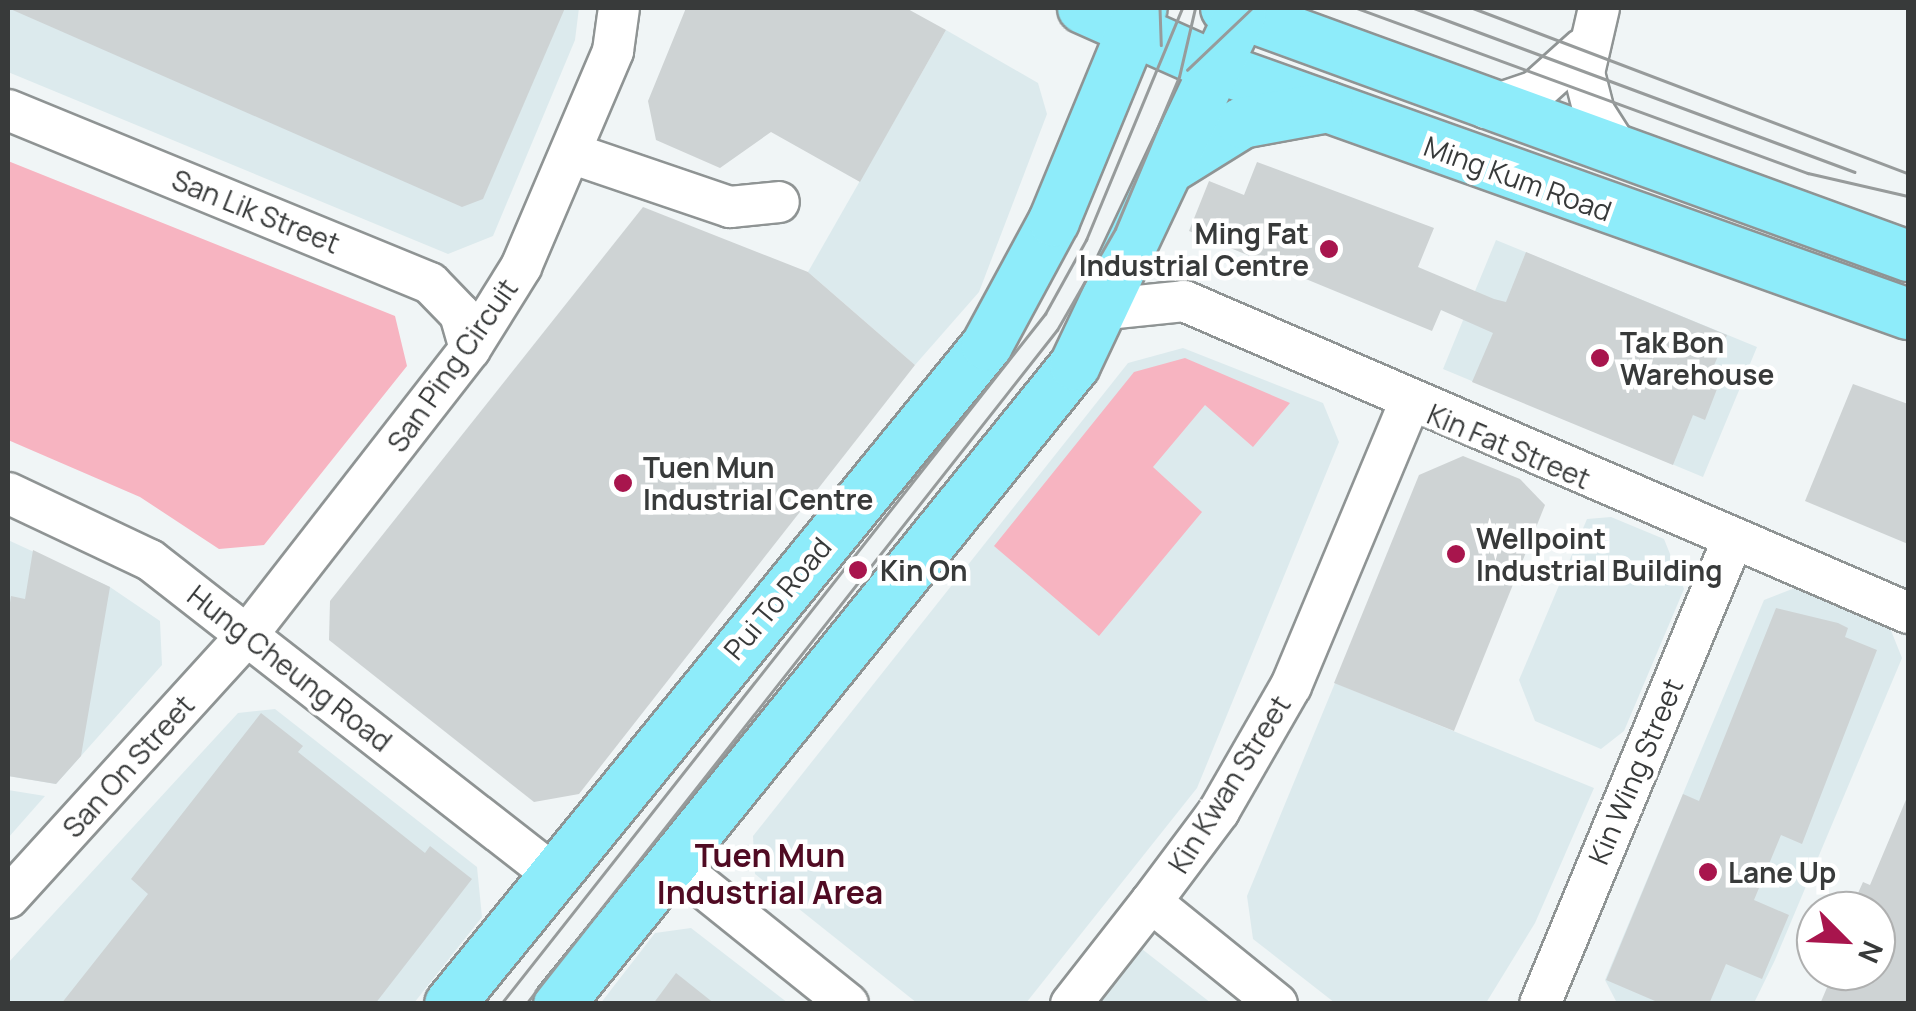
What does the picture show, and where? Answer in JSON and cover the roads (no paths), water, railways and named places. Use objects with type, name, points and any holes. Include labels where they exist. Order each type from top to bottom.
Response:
[{"type":"main road","name":"Ming Kum Road","points":[[1083,8],[1138,18],[1218,68],[1908,314]]},
{"type":"main road","name":"Ming Kum Road","points":[[1233,11],[1486,108],[1908,256]]},
{"type":"main road","points":[[560,1004],[1051,399],[1107,309],[1218,68],[1233,11]]},
{"type":"main road","name":"Pui To Road","points":[[450,1004],[986,345],[1054,220],[1138,18]]},
{"type":"main road","points":[[1173,166],[1242,123],[1328,107]]},
{"type":"street","name":"San Ping Circuit","points":[[248,634],[470,349],[521,267],[612,52],[619,8]]},
{"type":"street","points":[[1486,108],[1536,91],[1584,48],[1599,8]]},
{"type":"street","points":[[1584,48],[1594,112],[1622,156]]},
{"type":"street","name":"San Lik Street","points":[[8,110],[430,283],[460,314],[470,349]]},
{"type":"street","points":[[571,153],[730,207],[779,202]]},
{"type":"street","name":"Kin Fat Street","points":[[1107,309],[1184,301],[1410,404],[1908,614]]},
{"type":"street","name":"Kin Kwan Street","points":[[1277,1004],[1151,902],[1220,811],[1291,686],[1410,404]]},
{"type":"street","name":"Hung Cheung Road","points":[[8,493],[121,542],[248,634],[554,874]]},
{"type":"street","name":"Kin Wing Street","points":[[1540,1004],[1733,540]]},
{"type":"street","name":"San On Street","points":[[8,898],[248,634]]},
{"type":"street","points":[[674,864],[848,1004]]},
{"type":"street","points":[[1070,1004],[1151,902]]},
{"type":"tram line","points":[[1160,8],[1161,45]]},
{"type":"tram line","points":[[501,1004],[1045,314],[1086,240],[1182,8]]},
{"type":"tram line","points":[[526,1004],[1057,330],[1115,229],[1179,77],[1195,8]]},
{"type":"tram line","points":[[1187,70],[1252,8]]},
{"type":"tram line","points":[[1357,8],[1808,173],[1908,196]]},
{"type":"tram line","points":[[1414,8],[1854,172]]},
{"type":"tram line","points":[[1473,8],[1908,173]]},
{"type":"place","name":"Ming Fat Industrial Centre","points":[[1329,249]]},
{"type":"place","name":"Tak Bon Warehouse","points":[[1600,358]]},
{"type":"place","name":"Tuen Mun Industrial Centre","points":[[623,483]]},
{"type":"place","name":"Wellpoint Industrial Building","points":[[1456,554]]},
{"type":"place","name":"Kin On","points":[[858,570]]},
{"type":"place","name":"Lane Up","points":[[1708,872]]},
{"type":"district","name":"Tuen Mun Industrial Area","points":[[770,874]]}]
